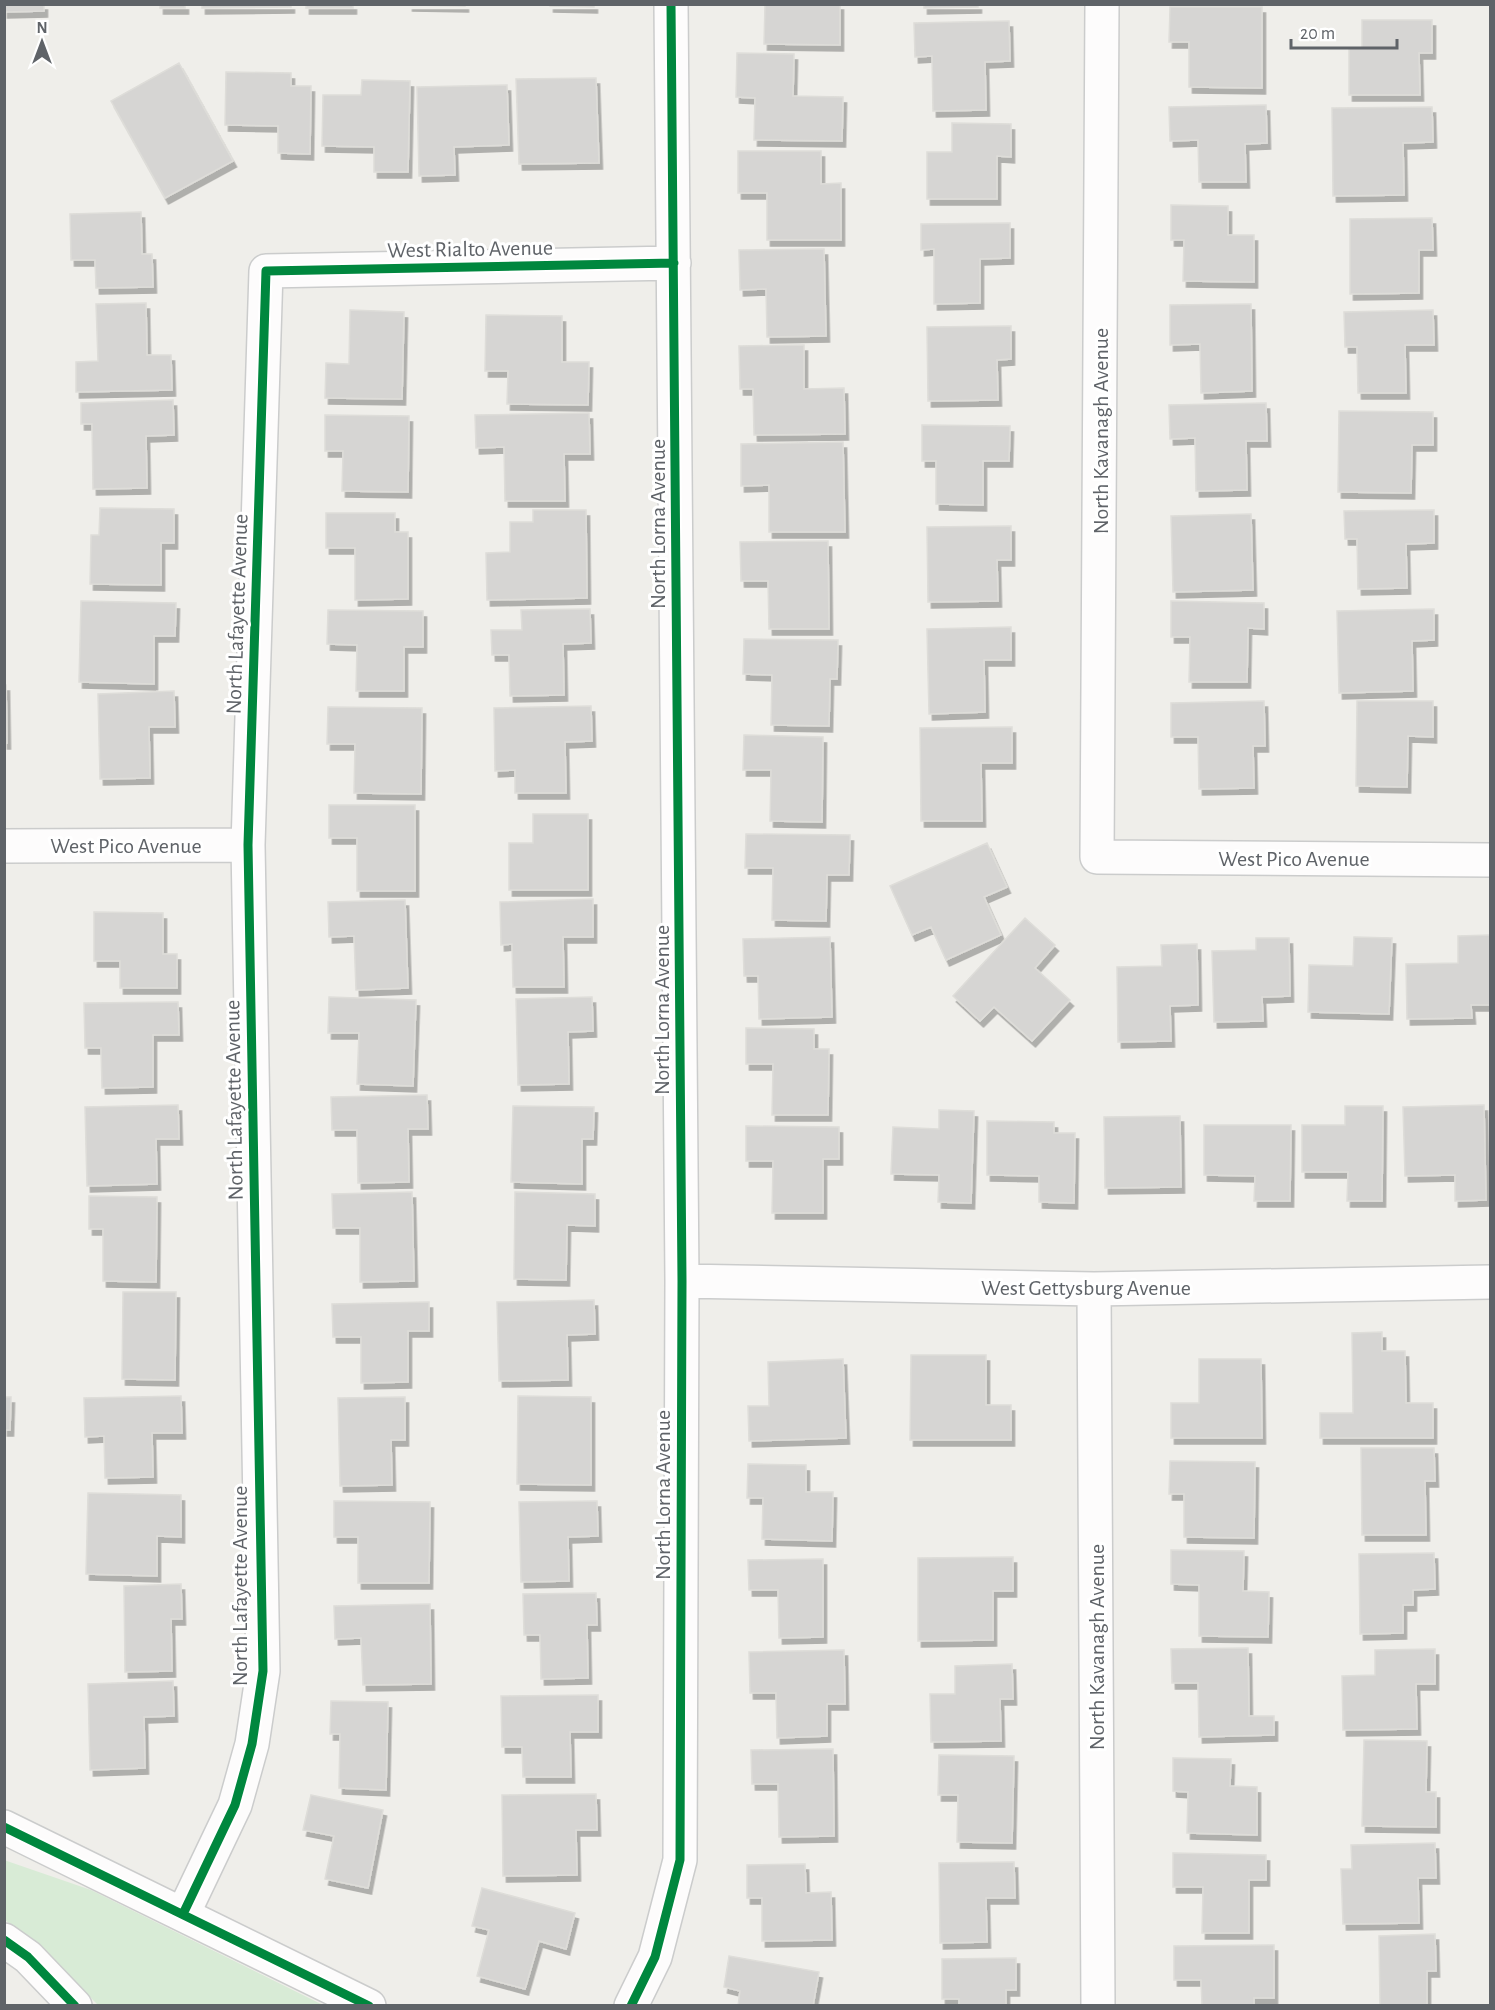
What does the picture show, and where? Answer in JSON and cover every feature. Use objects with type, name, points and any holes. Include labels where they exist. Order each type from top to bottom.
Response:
[{"type":"street","name":"North Lorna Avenue","points":[[631,2006],[655,1958],[680,1860],[682,1281],[671,4]]},
{"type":"street","name":"North Kavanagh Avenue","points":[[1097,857],[1102,4]]},
{"type":"street","name":"West Rialto Avenue","points":[[266,272],[674,263]]},
{"type":"street","name":"North Lafayette Avenue","points":[[183,1914],[235,1805],[252,1744],[262,1671],[248,845],[266,272]]},
{"type":"street","name":"West Pico Avenue","points":[[4,846],[248,845]]},
{"type":"street","name":"West Pico Avenue","points":[[1097,857],[1491,860]]},
{"type":"street","name":"West Gettysburg Avenue","points":[[682,1281],[1094,1289],[1491,1282]]},
{"type":"street","name":"North Kavanagh Avenue","points":[[1094,1289],[1098,2006]]},
{"type":"street","points":[[4,1827],[369,2006]]},
{"type":"street","points":[[4,1940],[28,1958],[75,2006]]},
{"type":"green space","points":[[4,1860],[91,1890],[323,2005],[98,2005],[47,1954],[5,1920]]},
{"type":"building","points":[[4,4],[44,4],[44,11],[4,12]]},
{"type":"building","points":[[160,4],[185,4],[185,8],[160,8]]},
{"type":"building","points":[[202,4],[291,4],[291,7],[202,8]]},
{"type":"building","points":[[306,4],[353,4],[353,8],[306,8]]},
{"type":"building","points":[[465,4],[465,6],[409,5]]},
{"type":"building","points":[[550,4],[594,4],[594,7],[550,6]]},
{"type":"building","points":[[765,4],[840,4],[840,45],[764,44]]},
{"type":"building","points":[[924,4],[978,4],[978,7],[924,8]]},
{"type":"building","points":[[1170,7],[1262,7],[1262,88],[1189,87],[1189,42],[1169,42]]},
{"type":"building","points":[[1362,20],[1432,20],[1432,53],[1419,53],[1420,95],[1349,95],[1349,48],[1362,48]]},
{"type":"building","points":[[1009,21],[1010,61],[985,62],[986,110],[933,111],[932,56],[915,57],[914,23]]},
{"type":"building","points":[[737,53],[794,54],[793,96],[843,97],[842,141],[754,140],[755,98],[736,97]]},
{"type":"building","points":[[179,63],[233,161],[165,198],[111,101]]},
{"type":"building","points":[[226,72],[291,73],[291,86],[311,86],[310,154],[278,153],[278,126],[225,125]]},
{"type":"building","points":[[596,78],[599,163],[519,164],[516,79]]},
{"type":"building","points":[[362,80],[410,81],[408,172],[374,172],[374,147],[322,146],[323,95],[361,95]]},
{"type":"building","points":[[507,85],[509,145],[454,147],[455,175],[419,176],[417,87]]},
{"type":"building","points":[[1266,105],[1267,143],[1245,144],[1246,182],[1199,182],[1198,140],[1170,141],[1169,107]]},
{"type":"building","points":[[1432,107],[1433,142],[1403,143],[1404,195],[1333,196],[1332,108]]},
{"type":"building","points":[[952,123],[1011,124],[1011,157],[997,156],[997,199],[927,199],[927,152],[952,152]]},
{"type":"building","points":[[738,151],[821,151],[821,184],[841,183],[841,240],[767,240],[767,193],[738,193]]},
{"type":"building","points":[[1171,205],[1228,206],[1228,235],[1254,235],[1254,282],[1183,281],[1184,240],[1171,240]]},
{"type":"building","points":[[141,212],[142,254],[152,254],[153,287],[96,288],[95,260],[71,260],[70,214]]},
{"type":"building","points":[[1432,218],[1433,250],[1419,250],[1419,293],[1350,294],[1350,219]]},
{"type":"building","points":[[1010,223],[1010,258],[980,259],[980,303],[934,304],[934,249],[921,250],[921,224]]},
{"type":"building","points":[[824,249],[826,336],[767,337],[766,289],[740,290],[739,250]]},
{"type":"building","points":[[146,303],[147,355],[171,355],[172,390],[76,392],[76,362],[98,361],[96,304]]},
{"type":"building","points":[[1251,304],[1252,391],[1201,393],[1200,344],[1170,345],[1170,305]]},
{"type":"building","points":[[350,310],[404,312],[402,399],[325,398],[326,363],[349,364]]},
{"type":"building","points":[[1433,310],[1434,345],[1405,345],[1406,393],[1358,393],[1357,347],[1345,347],[1344,312]]},
{"type":"building","points":[[486,315],[562,316],[562,362],[589,362],[588,405],[507,404],[508,371],[485,371]]},
{"type":"building","points":[[1011,326],[1011,359],[997,360],[998,400],[928,401],[927,327]]},
{"type":"building","points":[[804,345],[804,389],[844,388],[845,434],[754,435],[753,389],[740,389],[739,346]]},
{"type":"building","points":[[173,400],[174,435],[146,436],[147,488],[93,489],[92,424],[81,424],[81,403]]},
{"type":"building","points":[[1266,403],[1267,441],[1246,441],[1247,490],[1196,491],[1195,438],[1170,439],[1169,405]]},
{"type":"building","points":[[1339,411],[1433,412],[1433,445],[1412,445],[1411,493],[1338,492]]},
{"type":"building","points":[[589,413],[590,454],[564,454],[565,501],[505,501],[504,447],[476,448],[475,415]]},
{"type":"building","points":[[325,415],[409,416],[408,492],[342,491],[343,451],[325,451]]},
{"type":"building","points":[[922,425],[1010,426],[1009,461],[983,461],[983,505],[936,504],[936,461],[922,461]]},
{"type":"building","points":[[843,442],[845,532],[769,532],[769,485],[741,486],[741,444]]},
{"type":"building","points":[[100,508],[174,509],[174,543],[161,543],[161,585],[90,584],[91,535],[99,535]]},
{"type":"building","points":[[533,510],[586,510],[587,598],[487,600],[486,553],[510,552],[510,522],[533,522]]},
{"type":"building","points":[[1434,510],[1434,543],[1406,544],[1407,588],[1358,589],[1357,539],[1345,539],[1344,511]]},
{"type":"building","points":[[326,513],[395,513],[395,532],[408,532],[408,599],[355,600],[355,548],[326,548]]},
{"type":"building","points":[[1251,514],[1253,590],[1173,592],[1171,516]]},
{"type":"building","points":[[1011,526],[1011,560],[997,560],[998,601],[928,602],[927,527]]},
{"type":"building","points":[[828,541],[829,629],[769,629],[768,581],[741,581],[740,542]]},
{"type":"building","points":[[81,601],[176,603],[175,636],[154,636],[154,684],[79,682]]},
{"type":"building","points":[[1171,601],[1264,603],[1264,629],[1248,628],[1247,682],[1189,682],[1190,637],[1171,637]]},
{"type":"building","points":[[590,609],[591,643],[563,644],[564,695],[510,696],[509,655],[492,655],[491,630],[522,630],[521,610]]},
{"type":"building","points":[[1434,609],[1434,640],[1412,641],[1413,691],[1339,693],[1337,611]]},
{"type":"building","points":[[328,610],[423,611],[423,647],[404,647],[404,691],[356,691],[357,645],[327,644]]},
{"type":"building","points":[[1011,627],[1011,660],[984,660],[985,712],[929,714],[927,629]]},
{"type":"building","points":[[744,639],[838,640],[837,679],[830,679],[829,726],[771,725],[772,675],[743,674]]},
{"type":"building","points":[[4,685],[6,685],[7,743],[4,743]]},
{"type":"building","points":[[174,691],[175,727],[149,727],[150,778],[100,779],[98,694]]},
{"type":"building","points":[[1264,701],[1265,746],[1253,746],[1254,788],[1199,789],[1198,737],[1171,737],[1171,703]]},
{"type":"building","points":[[1357,701],[1433,701],[1433,737],[1408,736],[1407,787],[1356,786]]},
{"type":"building","points":[[591,706],[592,741],[565,742],[566,793],[515,793],[515,770],[495,771],[494,708]]},
{"type":"building","points":[[328,707],[422,708],[421,794],[354,793],[355,744],[327,744]]},
{"type":"building","points":[[1012,727],[1012,763],[981,763],[982,821],[921,821],[920,728]]},
{"type":"building","points":[[744,735],[823,737],[822,822],[770,821],[771,770],[743,770]]},
{"type":"building","points":[[329,805],[415,805],[415,891],[357,891],[357,838],[329,838]]},
{"type":"building","points":[[533,814],[588,814],[588,890],[509,890],[509,843],[533,843]]},
{"type":"building","points":[[746,834],[850,835],[849,875],[827,875],[826,921],[772,920],[773,868],[745,868]]},
{"type":"building","points":[[987,843],[1007,887],[984,897],[1001,935],[946,960],[931,927],[912,935],[890,886]]},
{"type":"building","points":[[593,899],[593,937],[563,937],[564,987],[513,987],[512,944],[501,945],[500,902]]},
{"type":"building","points":[[405,900],[408,988],[356,990],[354,936],[329,937],[328,902]]},
{"type":"building","points":[[94,912],[163,913],[163,954],[177,954],[177,988],[120,988],[120,961],[94,961]]},
{"type":"building","points":[[1025,918],[1055,945],[1035,968],[1070,1000],[1032,1041],[994,1007],[980,1021],[953,996]]},
{"type":"building","points":[[1490,935],[1490,1005],[1471,1005],[1472,1018],[1407,1019],[1406,964],[1458,963],[1458,936]]},
{"type":"building","points":[[830,937],[832,1017],[759,1019],[758,976],[744,976],[743,939]]},
{"type":"building","points":[[1354,937],[1392,938],[1389,1014],[1308,1012],[1309,965],[1353,966]]},
{"type":"building","points":[[1256,938],[1289,938],[1290,996],[1262,997],[1263,1021],[1214,1022],[1212,951],[1256,950]]},
{"type":"building","points":[[1197,944],[1198,1005],[1170,1006],[1171,1041],[1118,1042],[1117,967],[1162,966],[1161,945]]},
{"type":"building","points":[[329,997],[416,1000],[413,1086],[357,1084],[359,1033],[328,1033]]},
{"type":"building","points":[[592,997],[593,1031],[568,1032],[569,1084],[518,1085],[516,999]]},
{"type":"building","points":[[178,1002],[179,1035],[153,1035],[153,1087],[102,1088],[101,1048],[85,1048],[84,1003]]},
{"type":"building","points":[[746,1028],[814,1029],[814,1049],[829,1049],[828,1115],[772,1115],[773,1064],[746,1064]]},
{"type":"building","points":[[427,1095],[428,1129],[408,1129],[409,1182],[358,1183],[357,1130],[332,1130],[331,1097]]},
{"type":"building","points":[[178,1105],[179,1139],[156,1139],[157,1184],[87,1186],[85,1107]]},
{"type":"building","points":[[1484,1105],[1486,1200],[1455,1201],[1455,1175],[1405,1176],[1403,1107]]},
{"type":"building","points":[[513,1106],[594,1107],[593,1139],[582,1139],[582,1184],[511,1182]]},
{"type":"building","points":[[1345,1106],[1383,1106],[1382,1201],[1347,1201],[1348,1172],[1302,1172],[1302,1125],[1345,1125]]},
{"type":"building","points":[[939,1110],[974,1111],[971,1203],[938,1202],[939,1175],[891,1174],[893,1127],[939,1129]]},
{"type":"building","points":[[1180,1116],[1181,1187],[1105,1188],[1104,1117]]},
{"type":"building","points":[[987,1121],[1054,1122],[1054,1133],[1075,1133],[1074,1203],[1039,1202],[1039,1176],[987,1175]]},
{"type":"building","points":[[1204,1125],[1291,1125],[1290,1201],[1254,1201],[1255,1176],[1204,1175]]},
{"type":"building","points":[[746,1126],[839,1127],[839,1159],[823,1159],[823,1213],[772,1213],[773,1161],[746,1161]]},
{"type":"building","points":[[412,1192],[414,1281],[360,1282],[360,1228],[333,1228],[332,1194]]},
{"type":"building","points":[[515,1192],[595,1194],[595,1226],[567,1225],[566,1280],[514,1279]]},
{"type":"building","points":[[89,1196],[157,1197],[156,1282],[103,1281],[103,1229],[89,1229]]},
{"type":"building","points":[[123,1292],[176,1292],[175,1380],[122,1379]]},
{"type":"building","points":[[594,1300],[595,1334],[567,1335],[568,1380],[499,1381],[497,1302]]},
{"type":"building","points":[[429,1302],[429,1331],[408,1331],[408,1382],[361,1383],[361,1337],[333,1337],[332,1304]]},
{"type":"building","points":[[1382,1332],[1382,1351],[1405,1351],[1406,1403],[1433,1403],[1433,1438],[1320,1438],[1320,1413],[1353,1413],[1352,1333]]},
{"type":"building","points":[[911,1355],[986,1355],[986,1405],[1011,1405],[1011,1440],[910,1440]]},
{"type":"building","points":[[843,1359],[846,1438],[749,1441],[748,1406],[769,1406],[768,1362]]},
{"type":"building","points":[[1199,1359],[1261,1359],[1262,1438],[1171,1438],[1171,1403],[1199,1403]]},
{"type":"building","points":[[181,1396],[182,1433],[152,1433],[153,1477],[105,1478],[104,1436],[85,1437],[84,1398]]},
{"type":"building","points":[[518,1396],[591,1397],[591,1485],[517,1484]]},
{"type":"building","points":[[4,1397],[11,1397],[10,1430],[4,1430]]},
{"type":"building","points":[[405,1397],[405,1440],[391,1440],[392,1485],[340,1486],[338,1398]]},
{"type":"building","points":[[1361,1448],[1434,1448],[1435,1481],[1425,1481],[1426,1535],[1362,1535]]},
{"type":"building","points":[[1170,1461],[1255,1462],[1254,1538],[1184,1537],[1184,1494],[1169,1494]]},
{"type":"building","points":[[748,1464],[806,1465],[806,1492],[833,1492],[832,1541],[762,1539],[763,1498],[747,1498]]},
{"type":"building","points":[[88,1493],[181,1495],[181,1537],[157,1536],[157,1576],[86,1574]]},
{"type":"building","points":[[334,1501],[430,1502],[429,1583],[358,1583],[358,1537],[334,1537]]},
{"type":"building","points":[[597,1501],[598,1536],[568,1537],[569,1581],[521,1582],[519,1502]]},
{"type":"building","points":[[1171,1550],[1244,1551],[1243,1591],[1269,1592],[1268,1637],[1199,1636],[1199,1585],[1171,1584]]},
{"type":"building","points":[[1434,1553],[1435,1589],[1413,1590],[1413,1605],[1403,1605],[1403,1633],[1360,1634],[1359,1554]]},
{"type":"building","points":[[1013,1557],[1013,1591],[993,1591],[993,1640],[918,1641],[918,1558]]},
{"type":"building","points":[[823,1559],[823,1637],[779,1638],[778,1590],[749,1590],[748,1560]]},
{"type":"building","points":[[181,1584],[182,1619],[171,1619],[172,1671],[125,1672],[124,1586]]},
{"type":"building","points":[[596,1593],[597,1625],[587,1625],[588,1678],[541,1679],[540,1635],[524,1635],[523,1594]]},
{"type":"building","points":[[430,1604],[431,1684],[363,1685],[361,1638],[335,1639],[334,1606]]},
{"type":"building","points":[[1248,1648],[1249,1716],[1274,1716],[1274,1735],[1199,1737],[1198,1683],[1172,1683],[1171,1649]]},
{"type":"building","points":[[1435,1649],[1435,1684],[1416,1684],[1417,1729],[1343,1730],[1342,1676],[1375,1675],[1375,1650]]},
{"type":"building","points":[[844,1650],[845,1704],[827,1704],[827,1736],[777,1738],[776,1693],[750,1693],[749,1652]]},
{"type":"building","points":[[1012,1664],[1013,1699],[1000,1699],[1001,1741],[931,1742],[930,1694],[955,1694],[955,1666]]},
{"type":"building","points":[[173,1681],[174,1716],[144,1717],[145,1768],[90,1770],[88,1684]]},
{"type":"building","points":[[598,1695],[598,1732],[570,1732],[571,1777],[523,1777],[522,1747],[502,1747],[501,1696]]},
{"type":"building","points":[[331,1701],[388,1702],[386,1790],[339,1788],[340,1734],[330,1734]]},
{"type":"building","points":[[1364,1740],[1427,1741],[1426,1792],[1436,1792],[1436,1827],[1362,1826]]},
{"type":"building","points":[[833,1749],[834,1836],[779,1837],[778,1784],[752,1784],[751,1750]]},
{"type":"building","points":[[939,1755],[1014,1756],[1012,1843],[957,1842],[958,1795],[938,1795]]},
{"type":"building","points":[[1173,1758],[1231,1759],[1230,1786],[1257,1787],[1257,1835],[1187,1833],[1188,1792],[1173,1791]]},
{"type":"building","points":[[596,1794],[597,1830],[576,1830],[577,1875],[503,1876],[502,1795]]},
{"type":"building","points":[[311,1795],[383,1810],[368,1888],[325,1879],[334,1836],[303,1830]]},
{"type":"building","points":[[1435,1843],[1436,1878],[1418,1878],[1419,1923],[1343,1924],[1341,1869],[1352,1869],[1351,1845]]},
{"type":"building","points":[[1173,1853],[1266,1855],[1266,1880],[1249,1880],[1249,1933],[1202,1933],[1203,1887],[1173,1887]]},
{"type":"building","points":[[1014,1862],[1015,1898],[986,1898],[987,1942],[940,1943],[939,1863]]},
{"type":"building","points":[[805,1864],[806,1893],[831,1892],[832,1940],[762,1941],[762,1898],[747,1898],[747,1865]]},
{"type":"building","points":[[482,1888],[575,1913],[566,1949],[539,1941],[525,1989],[477,1976],[489,1930],[472,1926]]},
{"type":"building","points":[[1435,1934],[1436,1971],[1427,1971],[1427,2006],[1380,2006],[1379,1936]]},
{"type":"building","points":[[1274,1945],[1274,1998],[1254,1998],[1254,2006],[1202,2006],[1201,1980],[1174,1980],[1174,1946]]},
{"type":"building","points":[[729,1956],[819,1972],[813,2006],[738,2006],[740,1991],[724,1987]]},
{"type":"building","points":[[1016,1958],[1016,1990],[1006,1990],[1006,2006],[959,2006],[959,1999],[942,1999],[942,1959]]},
{"type":"cycle path","points":[[631,2006],[655,1957],[680,1860],[682,1281],[671,4]]},
{"type":"cycle path","points":[[183,1914],[235,1805],[252,1744],[263,1671],[248,845],[266,271],[674,263]]},
{"type":"cycle path","points":[[4,1827],[369,2006]]},
{"type":"cycle path","points":[[4,1940],[28,1957],[75,2006]]}]
